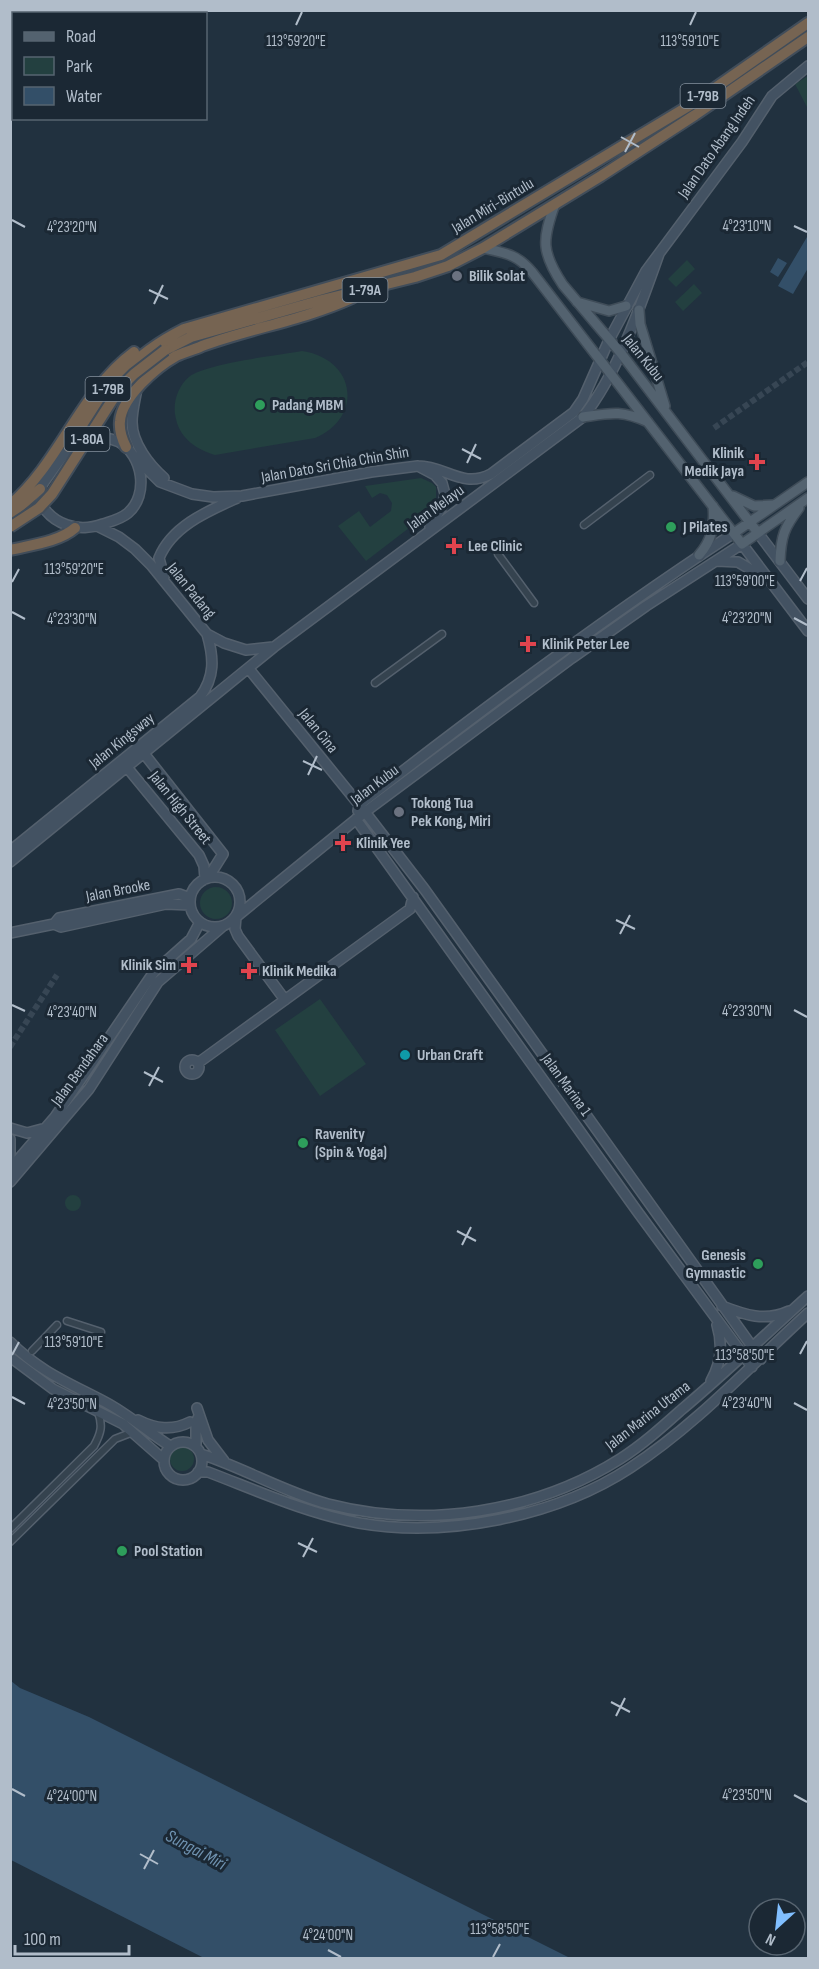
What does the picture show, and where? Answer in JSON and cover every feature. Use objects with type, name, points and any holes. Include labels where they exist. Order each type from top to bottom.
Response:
[{"type":"highway","name":"Jalan Miri-Bintulu","points":[[162,346],[184,329],[441,255],[692,104],[808,23]]},
{"type":"highway","name":"Jalan Miri-Bintulu","points":[[162,346],[448,266],[483,248],[601,176],[808,37]]},
{"type":"highway","points":[[594,164],[601,176]]},
{"type":"highway","points":[[126,447],[119,423],[127,401],[144,381],[176,357],[224,338],[327,309],[371,289]]},
{"type":"highway","points":[[10,505],[31,485],[44,468],[98,386],[113,370],[142,347],[162,346]]},
{"type":"highway","name":"1-79B","points":[[69,447],[96,405],[120,375],[162,346]]},
{"type":"highway","name":"1-80A","points":[[10,527],[39,508],[52,494],[120,388],[162,346]]},
{"type":"highway","points":[[10,515],[40,489]]},
{"type":"highway","points":[[10,550],[59,537],[75,528]]},
{"type":"main road","name":"Jalan Kubu","points":[[555,204],[544,238],[552,269],[620,352],[758,533]]},
{"type":"main road","points":[[483,248],[512,255],[522,261],[742,544]]},
{"type":"main road","points":[[577,302],[609,311],[626,306]]},
{"type":"main road","points":[[639,310],[640,324],[668,414]]},
{"type":"main road","points":[[583,417],[616,412],[630,414],[650,423]]},
{"type":"main road","name":"Jalan Kubu","points":[[734,533],[808,482]]},
{"type":"main road","points":[[728,493],[754,506],[776,504]]},
{"type":"main road","name":"Jalan Kubu","points":[[742,544],[806,500]]},
{"type":"main road","points":[[780,561],[781,538],[784,530],[806,500]]},
{"type":"main road","points":[[699,555],[708,545],[712,535],[713,506]]},
{"type":"street","name":"Jalan Dato Abang Indeh","points":[[609,340],[646,271],[742,142],[772,96],[808,66]]},
{"type":"street","name":"Jalan Dato Abang Indeh","points":[[620,352],[660,254]]},
{"type":"street","name":"Jalan Melayu","points":[[418,466],[428,466],[471,480],[482,479],[491,474],[574,412],[583,399],[609,340]]},
{"type":"street","name":"Jalan Melayu","points":[[249,669],[274,647],[583,417],[593,405],[620,352]]},
{"type":"street","points":[[137,389],[132,424],[137,441],[158,472],[183,492]]},
{"type":"street","points":[[87,437],[119,442],[126,447],[134,456],[140,472],[141,490],[137,502],[129,512],[120,519],[97,526],[75,528],[64,525],[49,514],[41,501],[40,489],[69,447],[87,437]]},
{"type":"street","name":"Jalan Dato Sri Chia Chin Shin","points":[[134,456],[160,482],[183,492],[213,497],[242,496],[371,472],[418,466],[435,475],[442,483],[445,494],[440,511],[425,534]]},
{"type":"street","points":[[584,525],[650,475]]},
{"type":"street","name":"Jalan Dato Sri Chia Chin Shin","points":[[165,583],[159,558],[168,543],[192,521],[242,496]]},
{"type":"street","name":"Jalan Padang","points":[[97,526],[119,537],[135,549],[207,634],[224,643],[246,650],[274,647]]},
{"type":"street","name":"Jalan Kubu","points":[[356,819],[362,808],[566,650],[699,555],[734,533]]},
{"type":"street","points":[[758,533],[808,599]]},
{"type":"street","points":[[742,544],[808,631]]},
{"type":"street","name":"Jalan Kubu","points":[[362,808],[572,658],[742,544]]},
{"type":"street","points":[[498,554],[534,603]]},
{"type":"street","points":[[714,561],[738,562],[774,584]]},
{"type":"street","name":"Jalan Kingsway","points":[[10,862],[201,697],[210,681],[213,664],[207,634]]},
{"type":"street","points":[[375,683],[442,634]]},
{"type":"street","name":"Jalan Cina","points":[[249,669],[362,808]]},
{"type":"street","name":"Jalan Kingsway","points":[[141,750],[249,669]]},
{"type":"street","name":"Jalan High Street","points":[[141,750],[223,854],[206,878]]},
{"type":"street","name":"Jalan Kingsway","points":[[10,851],[124,764]]},
{"type":"street","name":"Jalan High Street","points":[[124,764],[199,855],[206,878]]},
{"type":"street","name":"Jalan Marina 1","points":[[362,808],[424,890],[761,1359]]},
{"type":"street","points":[[285,1000],[238,936],[235,929],[236,917],[241,903],[234,885],[224,878],[206,878],[195,887],[190,902],[195,918],[207,927],[224,926],[236,917],[356,819]]},
{"type":"street","name":"Jalan Marina 1","points":[[356,819],[742,1357],[752,1367]]},
{"type":"street","name":"Jalan Brooke","points":[[10,933],[54,924],[59,918],[178,894],[190,902]]},
{"type":"street","points":[[198,1063],[410,909],[413,897]]},
{"type":"street","name":"Jalan Bendahara","points":[[10,1182],[154,972],[191,939],[200,922]]},
{"type":"street","name":"Jalan Bendahara","points":[[10,1169],[32,1151],[89,1089],[158,982],[224,926]]},
{"type":"street","points":[[10,1129],[27,1133],[46,1127]]},
{"type":"street","points":[[10,1129],[32,1151]]},
{"type":"street","points":[[10,1139],[10,1162]]},
{"type":"street","name":"Jalan Marina Utama","points":[[199,1450],[260,1478],[327,1503],[362,1511],[406,1516],[462,1514],[495,1509],[568,1486],[595,1473],[638,1446],[707,1388],[808,1296]]},
{"type":"street","points":[[722,1305],[758,1317],[780,1316],[793,1310]]},
{"type":"street","points":[[707,1388],[716,1372],[721,1351],[721,1338],[712,1313]]},
{"type":"street","name":"Jalan Marina Utama","points":[[198,1472],[208,1472],[298,1507],[359,1523],[405,1528],[438,1528],[497,1521],[572,1497],[628,1470],[661,1446],[752,1367],[808,1313]]},
{"type":"street","points":[[67,1321],[101,1332]]},
{"type":"street","points":[[32,1351],[57,1325]]},
{"type":"street","points":[[10,1342],[26,1358],[47,1373],[146,1424],[171,1429],[190,1422]]},
{"type":"street","points":[[10,1357],[29,1378],[123,1424],[134,1432],[164,1460],[168,1472],[177,1479],[189,1479],[202,1467],[196,1424],[199,1416]]},
{"type":"street","points":[[184,1442],[197,1408],[208,1440],[224,1461]]},
{"type":"street","points":[[10,1529],[94,1446],[101,1432],[102,1423],[98,1412]]},
{"type":"street","points":[[125,1414],[170,1446]]},
{"type":"street","points":[[10,1542],[115,1439],[134,1432]]},
{"type":"street","points":[[170,1446],[184,1442],[199,1450]]},
{"type":"street","points":[[164,1460],[170,1446]]},
{"type":"green space","points":[[808,76],[808,109],[795,84]]},
{"type":"green space","points":[[687,260],[695,269],[676,287],[668,279]]},
{"type":"green space","points":[[694,284],[702,293],[683,311],[675,302]]},
{"type":"green space","name":"Padang MBM","points":[[302,351],[320,356],[334,365],[343,377],[347,390],[347,403],[341,417],[331,429],[315,438],[215,455],[196,447],[181,432],[175,414],[175,402],[181,386],[189,377],[197,372],[225,364]]},
{"type":"green space","points":[[421,478],[436,487],[436,501],[431,509],[366,561],[338,526],[359,511],[370,527],[391,511],[392,503],[387,495],[380,493],[372,498],[365,486]]},
{"type":"green space","points":[[216,887],[227,892],[232,903],[227,914],[216,919],[205,914],[200,903],[205,892]]},
{"type":"green space","points":[[320,999],[366,1064],[320,1096],[275,1030]]},
{"type":"green space","points":[[73,1195],[79,1197],[81,1203],[79,1209],[73,1211],[67,1209],[65,1203],[67,1197]]},
{"type":"green space","points":[[182,1447],[191,1450],[194,1459],[191,1468],[182,1471],[173,1468],[170,1459],[173,1450]]},
{"type":"water","points":[[807,237],[808,268],[793,294],[778,286]]},
{"type":"water","points":[[778,258],[787,263],[778,277],[770,272]]},
{"type":"water","name":"Sungai Miri","points":[[11,1681],[20,1688],[89,1717],[570,1958],[204,1958],[11,1860]]},
{"type":"tunnel","points":[[714,428],[808,362]]},
{"type":"tunnel","points":[[10,1047],[57,975]]},
{"type":"place","name":"Bilik Solat","points":[[457,276]]},
{"type":"place","name":"Padang MBM","points":[[260,405]]},
{"type":"place","name":"Klinik Medik Jaya","points":[[757,462]]},
{"type":"place","name":"J Pilates","points":[[671,527]]},
{"type":"place","name":"Lee Clinic","points":[[454,546]]},
{"type":"place","name":"Klinik Peter Lee","points":[[528,644]]},
{"type":"place","name":"Tokong Tua Pek Kong, Miri","points":[[399,812]]},
{"type":"place","name":"Klinik Yee","points":[[343,843]]},
{"type":"place","name":"Klinik Sim","points":[[189,965]]},
{"type":"place","name":"Klinik Medika","points":[[249,971]]},
{"type":"place","name":"Urban Craft","points":[[405,1055]]},
{"type":"place","name":"Ravenity (Spin & Yoga)","points":[[303,1143]]},
{"type":"place","name":"Genesis Gymnastic","points":[[758,1264]]},
{"type":"place","name":"Pool Station","points":[[122,1551]]}]
